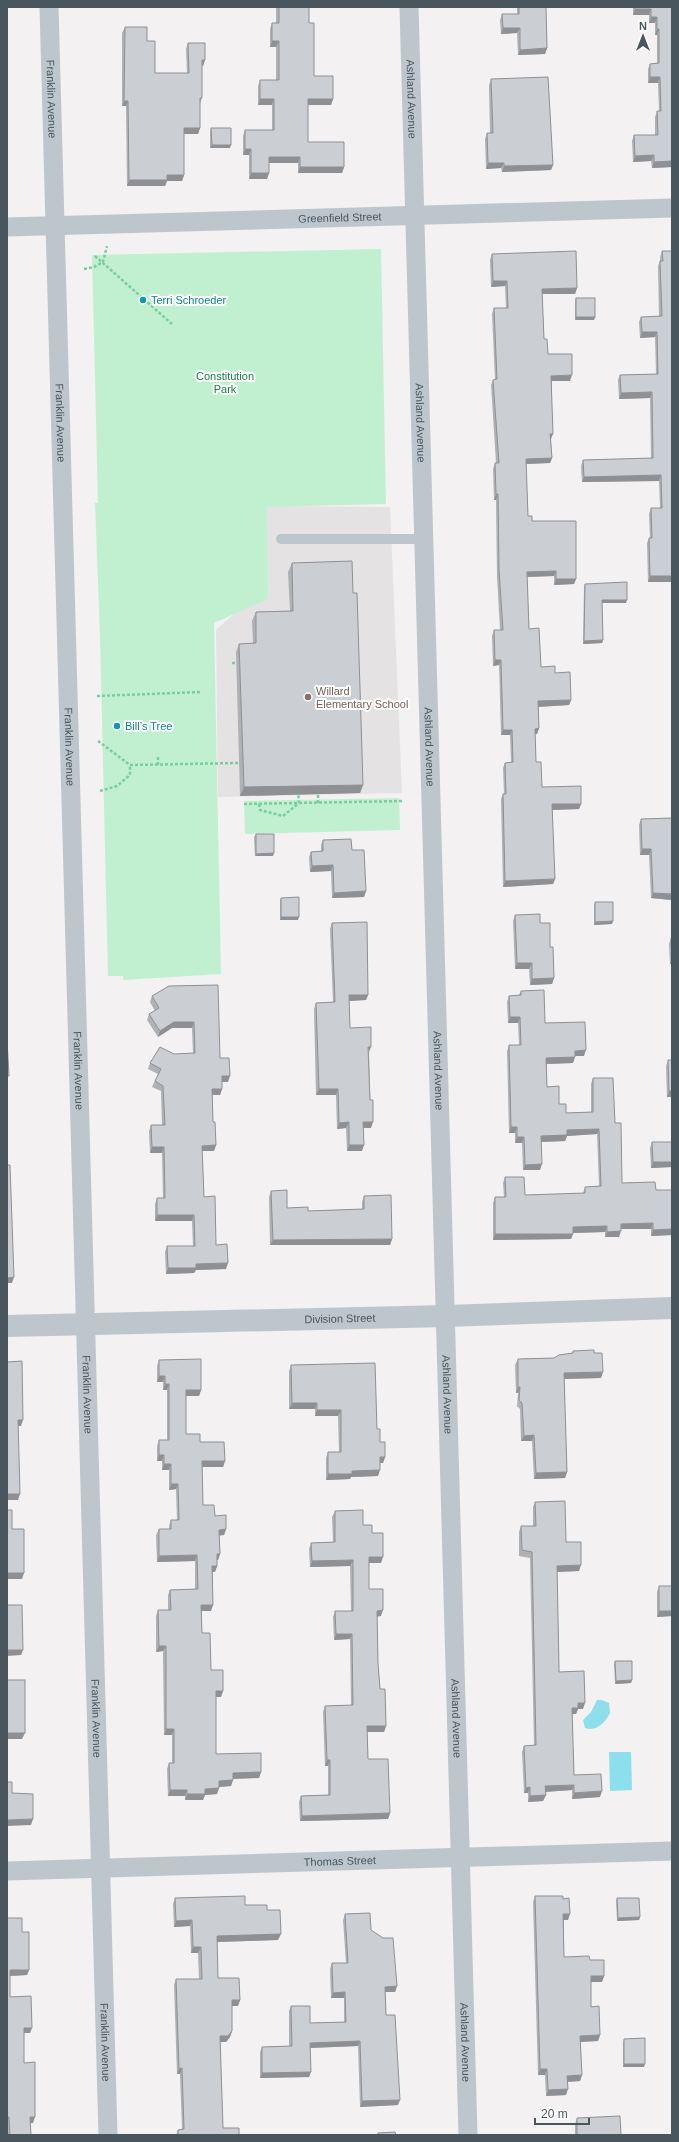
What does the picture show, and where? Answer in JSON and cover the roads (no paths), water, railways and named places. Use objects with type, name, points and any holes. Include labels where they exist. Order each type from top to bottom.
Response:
[{"type":"street","name":"Franklin Avenue","points":[[49,7],[108,2135]]},
{"type":"street","name":"Ashland Avenue","points":[[409,7],[447,1316],[468,2135]]},
{"type":"street","name":"Greenfield Street","points":[[7,227],[672,208]]},
{"type":"street","name":"Division Street","points":[[7,1326],[447,1316],[672,1308]]},
{"type":"street","name":"Thomas Street","points":[[7,1870],[672,1851]]},
{"type":"lane","points":[[281,539],[425,539]]},
{"type":"water","points":[[597,1700],[602,1700],[609,1703],[610,1713],[600,1726],[593,1729],[585,1728],[583,1720],[591,1712]]},
{"type":"water","points":[[609,1752],[631,1752],[632,1790],[610,1791]]},
{"type":"place","name":"Terri Schroeder","points":[[143,300]]},
{"type":"place","name":"Willard Elementary School","points":[[308,697]]},
{"type":"place","name":"Bill’s Tree","points":[[117,726]]},
{"type":"park label","name":"Constitution Park","points":[[225,382]]}]
